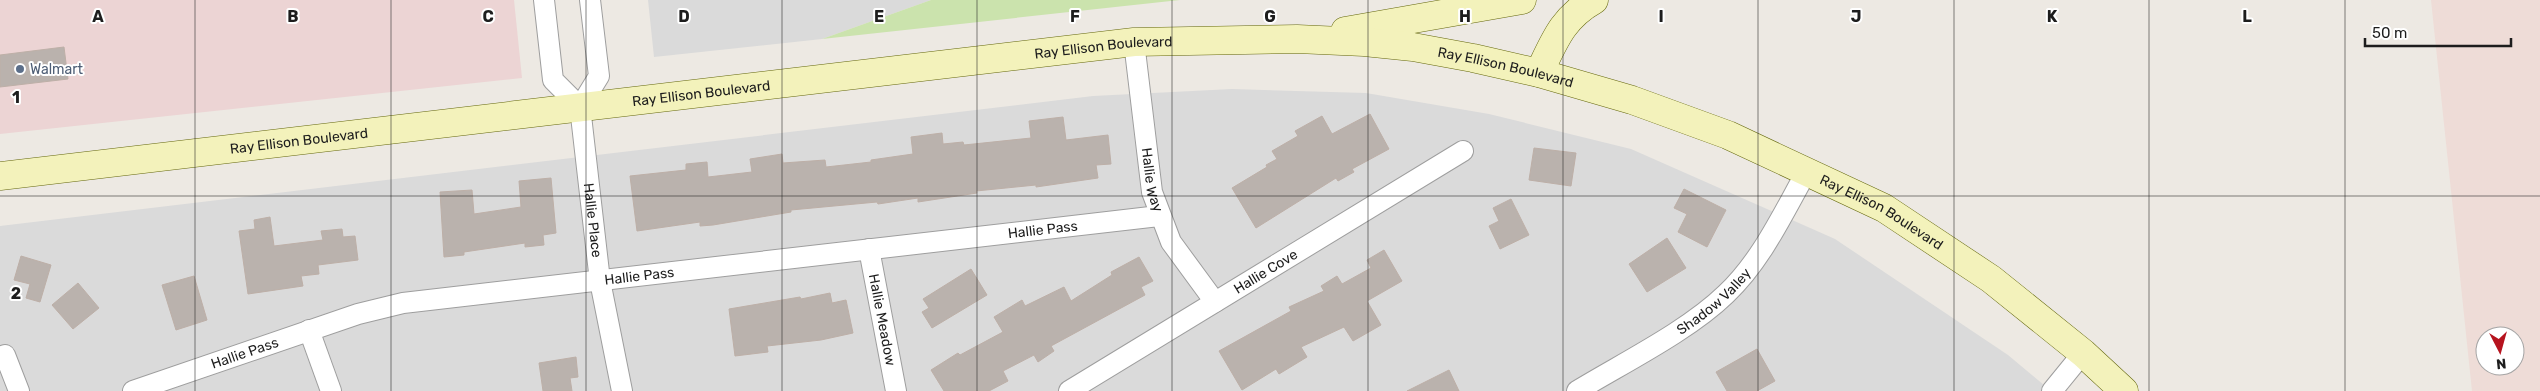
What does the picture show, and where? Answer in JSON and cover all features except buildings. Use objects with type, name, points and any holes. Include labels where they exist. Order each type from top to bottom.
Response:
[{"type":"street","points":[[544,0],[553,80],[580,107],[599,76],[590,0]]},
{"type":"street","points":[[1297,39],[1522,0]]},
{"type":"street","points":[[1539,73],[1558,34],[1577,10],[1594,0]]},
{"type":"street","name":"Ray Ellison Boulevard","points":[[0,176],[1134,42],[1297,39],[1364,42],[1413,47],[1473,58],[1539,73],[1632,100],[1711,128],[1807,171],[1884,208],[1991,279],[2083,353],[2124,391]]},
{"type":"street","name":"Hallie Way","points":[[1134,42],[1152,192],[1159,216],[1171,242],[1215,302]]},
{"type":"street","name":"Hallie Place","points":[[580,107],[600,281],[622,391]]},
{"type":"street","name":"Hallie Cove","points":[[1069,391],[1463,151]]},
{"type":"street","name":"Shadow Valley","points":[[1577,391],[1686,324],[1727,294],[1765,245],[1807,171]]},
{"type":"street","name":"Hallie Pass","points":[[133,391],[358,314],[403,303],[1159,216]]},
{"type":"street","name":"Hallie Meadow","points":[[869,249],[896,391]]},
{"type":"street","points":[[309,330],[331,391]]},
{"type":"street","points":[[2052,391],[2083,353]]},
{"type":"street","points":[[6,355],[19,391]]},
{"type":"shaded area","points":[[0,0],[514,0],[522,78],[0,134]]},
{"type":"shaded area","points":[[648,0],[931,0],[822,39],[654,57]]},
{"type":"shaded area","points":[[2431,0],[2540,0],[2540,391],[2472,391]]},
{"type":"shaded area","points":[[1232,89],[1366,93],[1489,114],[1631,149],[1835,239],[2008,355],[2051,391],[0,391],[0,226],[1093,96]]},
{"type":"green space","points":[[931,0],[1180,0],[822,39]]},
{"type":"place","name":"Walmart","points":[[20,69]]}]
